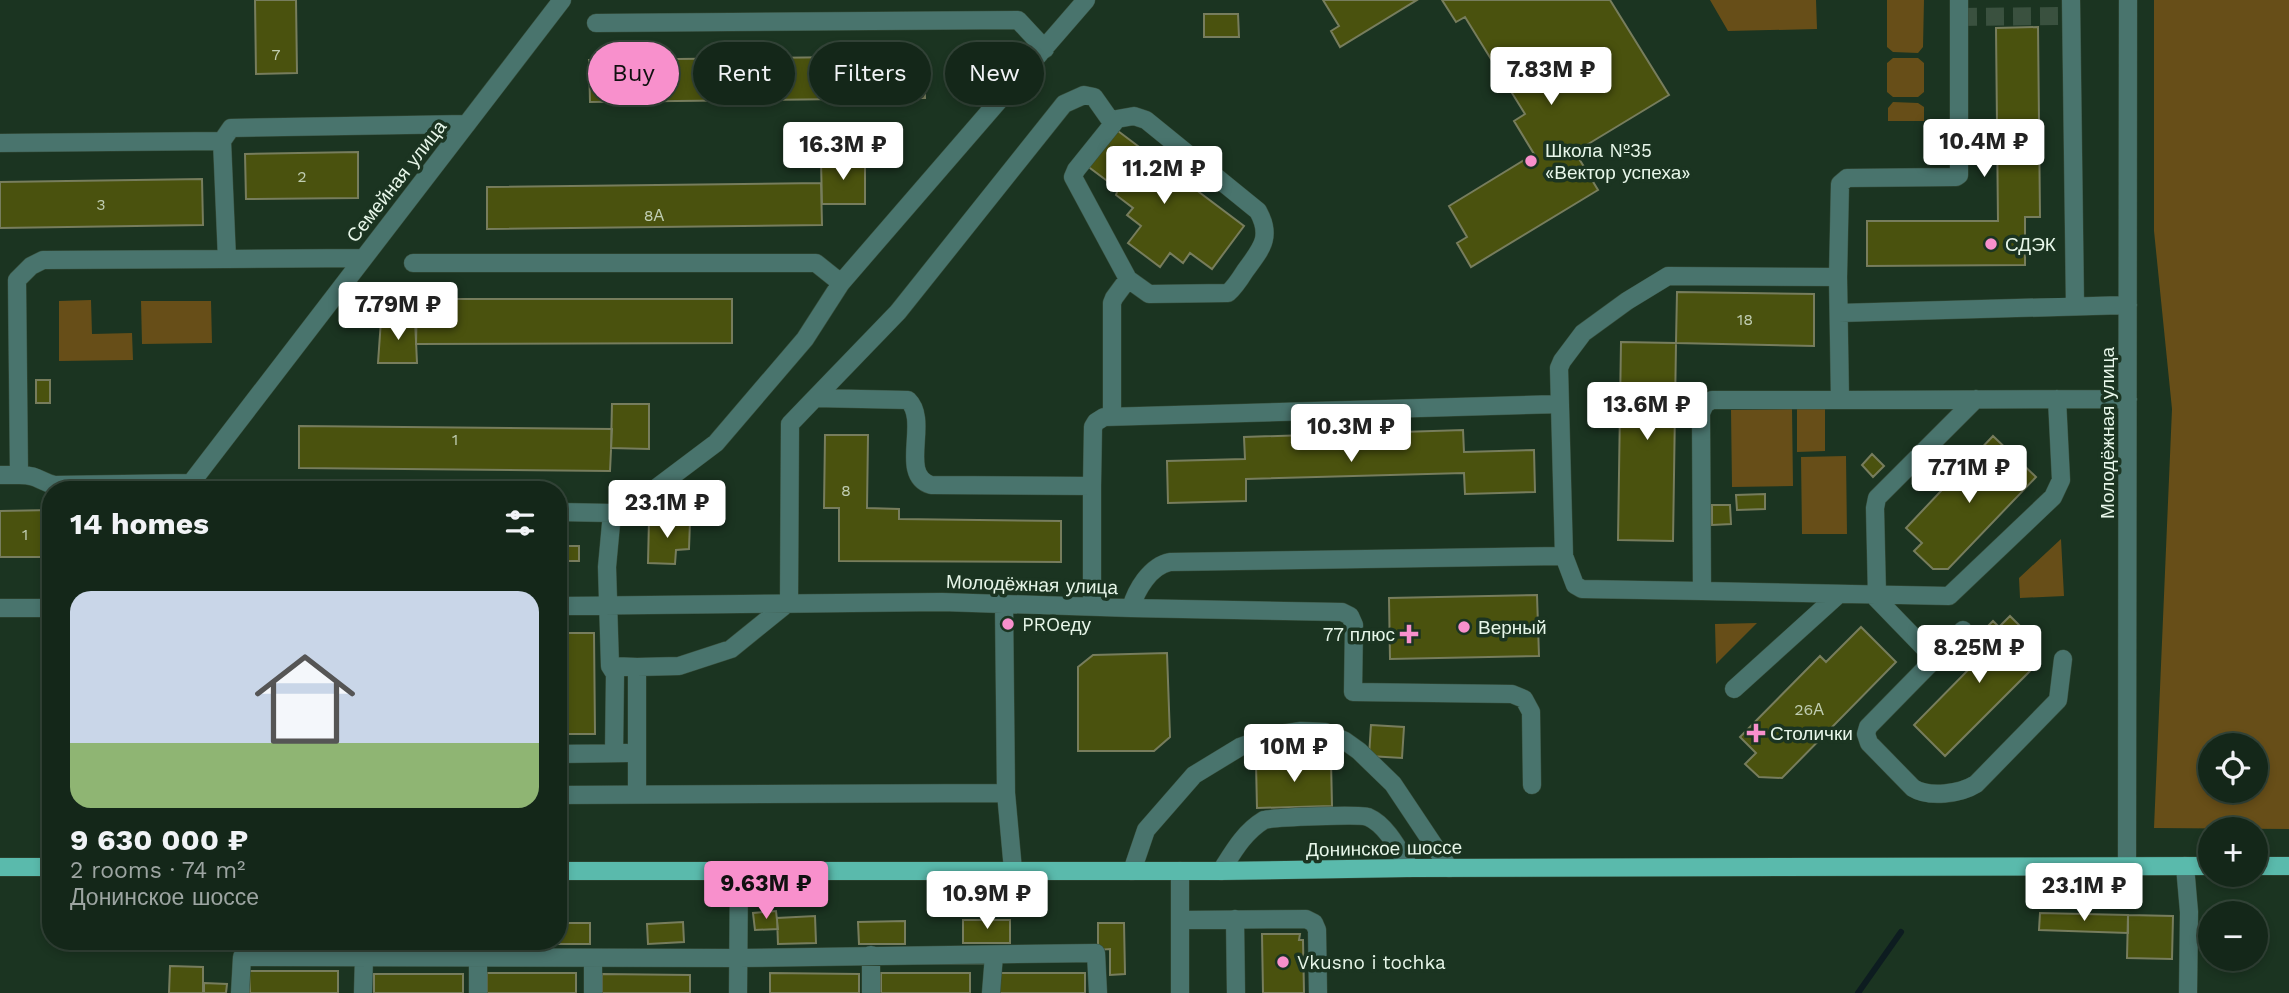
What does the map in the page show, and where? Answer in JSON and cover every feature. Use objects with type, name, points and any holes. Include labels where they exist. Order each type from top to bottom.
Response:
[{"type":"main road","name":"Донинское шоссе","points":[[567,871],[2198,866]]},
{"type":"main road","points":[[2268,866],[2289,866]]},
{"type":"main road","points":[[0,867],[42,867]]},
{"type":"street","name":"Семейная улица","points":[[196,481],[562,0]]},
{"type":"street","points":[[567,512],[612,513],[631,507],[716,443],[805,339],[841,283],[1086,0]]},
{"type":"street","points":[[1840,400],[1840,184],[1842,180],[1956,177],[1959,174],[1959,0]]},
{"type":"street","points":[[2071,0],[2075,306]]},
{"type":"street","name":"Молодёжная улица","points":[[2127,866],[2128,0]]},
{"type":"street","points":[[596,23],[1018,20],[1045,49]]},
{"type":"street","points":[[610,666],[679,666],[731,649],[789,602],[790,424],[898,312],[1064,104],[1084,95],[1094,97],[1113,124]]},
{"type":"street","points":[[1125,116],[1146,120],[1258,211],[1264,228],[1262,247],[1228,293],[1149,294],[1128,279],[1073,177],[1117,119],[1125,116]]},
{"type":"street","points":[[228,259],[222,141],[227,132],[236,127],[467,124]]},
{"type":"street","points":[[0,143],[222,141]]},
{"type":"street","points":[[19,475],[17,280],[31,266],[43,260],[363,258]]},
{"type":"street","points":[[413,263],[816,263],[841,283]]},
{"type":"street","points":[[1838,277],[1668,276],[1583,333],[1559,368],[1564,556],[1575,585],[1582,589],[1949,596],[2053,497],[2061,480],[2057,399]]},
{"type":"street","points":[[1112,416],[1112,303],[1128,279]]},
{"type":"street","points":[[1839,313],[2128,305]]},
{"type":"street","points":[[815,398],[908,400],[916,414],[917,475],[923,482],[931,485],[1093,486]]},
{"type":"street","points":[[1935,659],[1875,595],[1875,508],[1877,498],[1976,399]]},
{"type":"street","points":[[1702,591],[1701,413],[1705,404],[1712,400],[2128,399]]},
{"type":"street","points":[[1092,607],[1093,427],[1099,418],[1560,404]]},
{"type":"street","points":[[0,422],[18,422]]},
{"type":"street","points":[[0,475],[37,476],[44,481]]},
{"type":"street","points":[[612,513],[607,607],[610,666],[615,674],[614,753]]},
{"type":"street","name":"Молодёжная улица","points":[[567,606],[942,602],[1131,608],[1134,597],[1155,567],[1170,562],[1564,556]]},
{"type":"street","points":[[1734,689],[1839,594]]},
{"type":"street","points":[[1004,604],[1006,793],[1013,870]]},
{"type":"street","points":[[0,608],[42,608]]},
{"type":"street","points":[[1131,608],[1342,612],[1350,616],[1354,625],[1353,692],[1512,694],[1524,699],[1531,712],[1532,785]]},
{"type":"street","points":[[1963,630],[1868,727],[1866,734],[1869,743],[1913,788],[1921,792],[1963,790],[1976,784],[2058,700],[2063,659]]},
{"type":"street","points":[[637,667],[637,794]]},
{"type":"street","points":[[1132,871],[1146,830],[1194,775],[1240,747],[1273,735],[1301,731],[1325,732],[1359,751],[1393,784],[1449,868]]},
{"type":"street","points":[[567,754],[637,753]]},
{"type":"street","points":[[567,795],[1006,793]]},
{"type":"street","points":[[1221,871],[1241,840],[1255,825],[1264,820],[1351,816],[1367,817],[1378,825],[1410,868]]},
{"type":"street","points":[[2185,866],[2189,912],[2188,993]]},
{"type":"street","points":[[738,993],[739,871]]},
{"type":"street","points":[[1180,871],[1180,993]]},
{"type":"street","points":[[1235,919],[1236,993]]},
{"type":"street","points":[[1180,920],[1306,919],[1314,923],[1317,935],[1318,993]]},
{"type":"street","points":[[240,993],[242,957],[739,958],[1096,953],[1098,993]]},
{"type":"street","points":[[871,955],[871,993]]},
{"type":"street","points":[[991,993],[993,955]]},
{"type":"street","points":[[478,956],[478,993]]},
{"type":"street","points":[[363,993],[364,957]]},
{"type":"street","points":[[593,958],[593,993]]},
{"type":"shaded area","points":[[1710,0],[1816,0],[1817,29],[1728,31]]},
{"type":"shaded area","points":[[1887,0],[1924,0],[1923,47],[1918,53],[1893,52],[1887,47]]},
{"type":"shaded area","points":[[2154,0],[2289,0],[2289,829],[2268,829],[2268,817],[2198,817],[2198,828],[2154,828],[2172,409],[2154,231]]},
{"type":"shaded area","points":[[1893,58],[1918,58],[1924,63],[1924,92],[1918,97],[1893,97],[1887,92],[1887,63]]},
{"type":"shaded area","points":[[1893,102],[1918,103],[1924,107],[1924,121],[1888,121],[1888,108]]},
{"type":"shaded area","points":[[91,300],[92,334],[132,333],[133,360],[59,361],[59,301]]},
{"type":"shaded area","points":[[141,301],[211,301],[212,343],[142,344]]},
{"type":"shaded area","points":[[1825,408],[1825,451],[1797,452],[1797,409]]},
{"type":"shaded area","points":[[1792,409],[1793,486],[1732,487],[1731,410]]},
{"type":"shaded area","points":[[1846,456],[1847,534],[1802,534],[1801,457]]},
{"type":"shaded area","points":[[2061,539],[2064,596],[2020,598],[2019,578]]},
{"type":"shaded area","points":[[1757,623],[1716,664],[1715,624]]},
{"type":"building","points":[[255,0],[296,0],[297,73],[256,74]]},
{"type":"building","points":[[1323,0],[1417,0],[1340,47],[1331,31],[1339,26]]},
{"type":"building","points":[[1442,0],[1610,0],[1669,95],[1575,152],[1598,190],[1471,267],[1457,243],[1467,237],[1449,206],[1534,154],[1514,121],[1525,114],[1465,17],[1456,22]]},
{"type":"building","points":[[1204,14],[1238,14],[1239,37],[1204,37]]},
{"type":"building","points":[[2038,27],[2040,217],[2025,217],[2025,265],[1867,266],[1867,221],[1998,221],[1996,28]]},
{"type":"building","points":[[809,57],[809,99],[795,100],[795,58]]},
{"type":"building","points":[[679,59],[693,59],[693,101],[679,101]]},
{"type":"building","points":[[1114,128],[1244,226],[1212,269],[1190,253],[1183,263],[1170,253],[1160,267],[1128,243],[1141,226],[1127,215],[1133,208],[1116,195],[1118,189],[1086,165]]},
{"type":"building","points":[[358,152],[358,198],[246,199],[245,154]]},
{"type":"building","points":[[865,160],[865,204],[822,204],[821,161]]},
{"type":"building","points":[[202,179],[203,225],[0,228],[0,182]]},
{"type":"building","points":[[821,183],[822,225],[487,229],[487,187]]},
{"type":"building","points":[[1677,292],[1814,294],[1814,346],[1676,343]]},
{"type":"building","points":[[417,299],[732,299],[732,343],[416,344]]},
{"type":"building","points":[[381,320],[415,320],[417,363],[378,363]]},
{"type":"building","points":[[1621,342],[1676,343],[1673,541],[1618,540]]},
{"type":"building","points":[[36,380],[50,380],[50,403],[36,403]]},
{"type":"building","points":[[612,404],[649,404],[649,449],[611,448]]},
{"type":"building","points":[[299,426],[612,429],[610,471],[299,468]]},
{"type":"building","points":[[1463,430],[1464,452],[1534,450],[1535,492],[1465,494],[1464,473],[1246,479],[1246,501],[1168,503],[1167,461],[1245,459],[1244,437]]},
{"type":"building","points":[[825,435],[868,435],[867,508],[899,509],[899,519],[1061,521],[1061,562],[839,561],[839,508],[824,508]]},
{"type":"building","points":[[1993,436],[2036,477],[1948,569],[1933,569],[1914,551],[1922,543],[1906,528]]},
{"type":"building","points":[[1872,454],[1884,466],[1873,477],[1862,465]]},
{"type":"building","points":[[1765,494],[1765,509],[1737,510],[1736,495]]},
{"type":"building","points":[[1712,505],[1730,505],[1731,524],[1712,525]]},
{"type":"building","points":[[42,510],[42,557],[0,557],[0,511]]},
{"type":"building","points":[[649,519],[690,521],[689,549],[676,550],[675,564],[648,563]]},
{"type":"building","points":[[567,546],[579,546],[579,561],[567,561]]},
{"type":"building","name":"Верный","points":[[1537,595],[1539,656],[1390,659],[1389,598]]},
{"type":"building","points":[[2010,616],[2028,634],[2020,641],[2040,661],[1945,756],[1914,725],[1976,662],[1964,650],[1993,621],[1999,627]]},
{"type":"building","points":[[1861,627],[1896,662],[1782,778],[1759,777],[1745,764],[1756,753],[1740,737],[1820,656],[1826,662]]},
{"type":"building","points":[[567,633],[594,633],[595,734],[567,734]]},
{"type":"building","points":[[1167,653],[1170,737],[1154,751],[1078,751],[1078,667],[1093,655]]},
{"type":"building","points":[[1371,725],[1404,727],[1402,758],[1369,756]]},
{"type":"building","points":[[1331,761],[1332,806],[1257,808],[1256,763]]},
{"type":"building","points":[[776,911],[778,929],[755,930],[753,913]]},
{"type":"building","points":[[2040,913],[2128,915],[2128,933],[2039,930]]},
{"type":"building","points":[[2128,915],[2173,916],[2172,959],[2127,958]]},
{"type":"building","points":[[815,916],[816,943],[778,944],[777,918]]},
{"type":"building","points":[[963,920],[1010,920],[1010,943],[963,943]]},
{"type":"building","points":[[905,921],[905,944],[859,944],[858,922]]},
{"type":"building","points":[[683,922],[684,942],[648,944],[647,924]]},
{"type":"building","points":[[567,923],[590,923],[590,944],[567,944]]},
{"type":"building","points":[[1098,923],[1124,923],[1125,974],[1110,975],[1110,949],[1098,950]]},
{"type":"building","points":[[1262,934],[1300,934],[1299,940],[1303,940],[1304,993],[1263,993]]},
{"type":"building","points":[[170,966],[203,967],[203,993],[169,993]]},
{"type":"building","points":[[249,971],[338,971],[338,993],[250,993]]},
{"type":"building","points":[[487,973],[576,973],[576,993],[487,993]]},
{"type":"building","points":[[770,973],[859,974],[859,993],[770,993]]},
{"type":"building","points":[[881,973],[970,973],[970,993],[881,993]]},
{"type":"building","points":[[996,973],[1085,973],[1085,993],[996,993]]},
{"type":"building","points":[[374,974],[463,974],[463,993],[374,993]]},
{"type":"building","points":[[602,974],[690,975],[690,993],[602,993]]},
{"type":"building","points":[[204,983],[227,984],[226,993],[204,993]]},
{"type":"waterway","points":[[1858,993],[1901,932]]},
{"type":"tunnel","points":[[1959,17],[2072,16]]},
{"type":"place","name":"Школа №35 «Вектор успеха»","points":[[1531,161]]},
{"type":"place","name":"СДЭК","points":[[1991,244]]},
{"type":"place","name":"PROеду","points":[[1008,624]]},
{"type":"place","name":"Верный","points":[[1464,627]]},
{"type":"place","name":"77 плюс","points":[[1409,634]]},
{"type":"place","name":"Столички","points":[[1756,733]]},
{"type":"place","name":"Vkusno i tochka","points":[[1283,962]]}]
